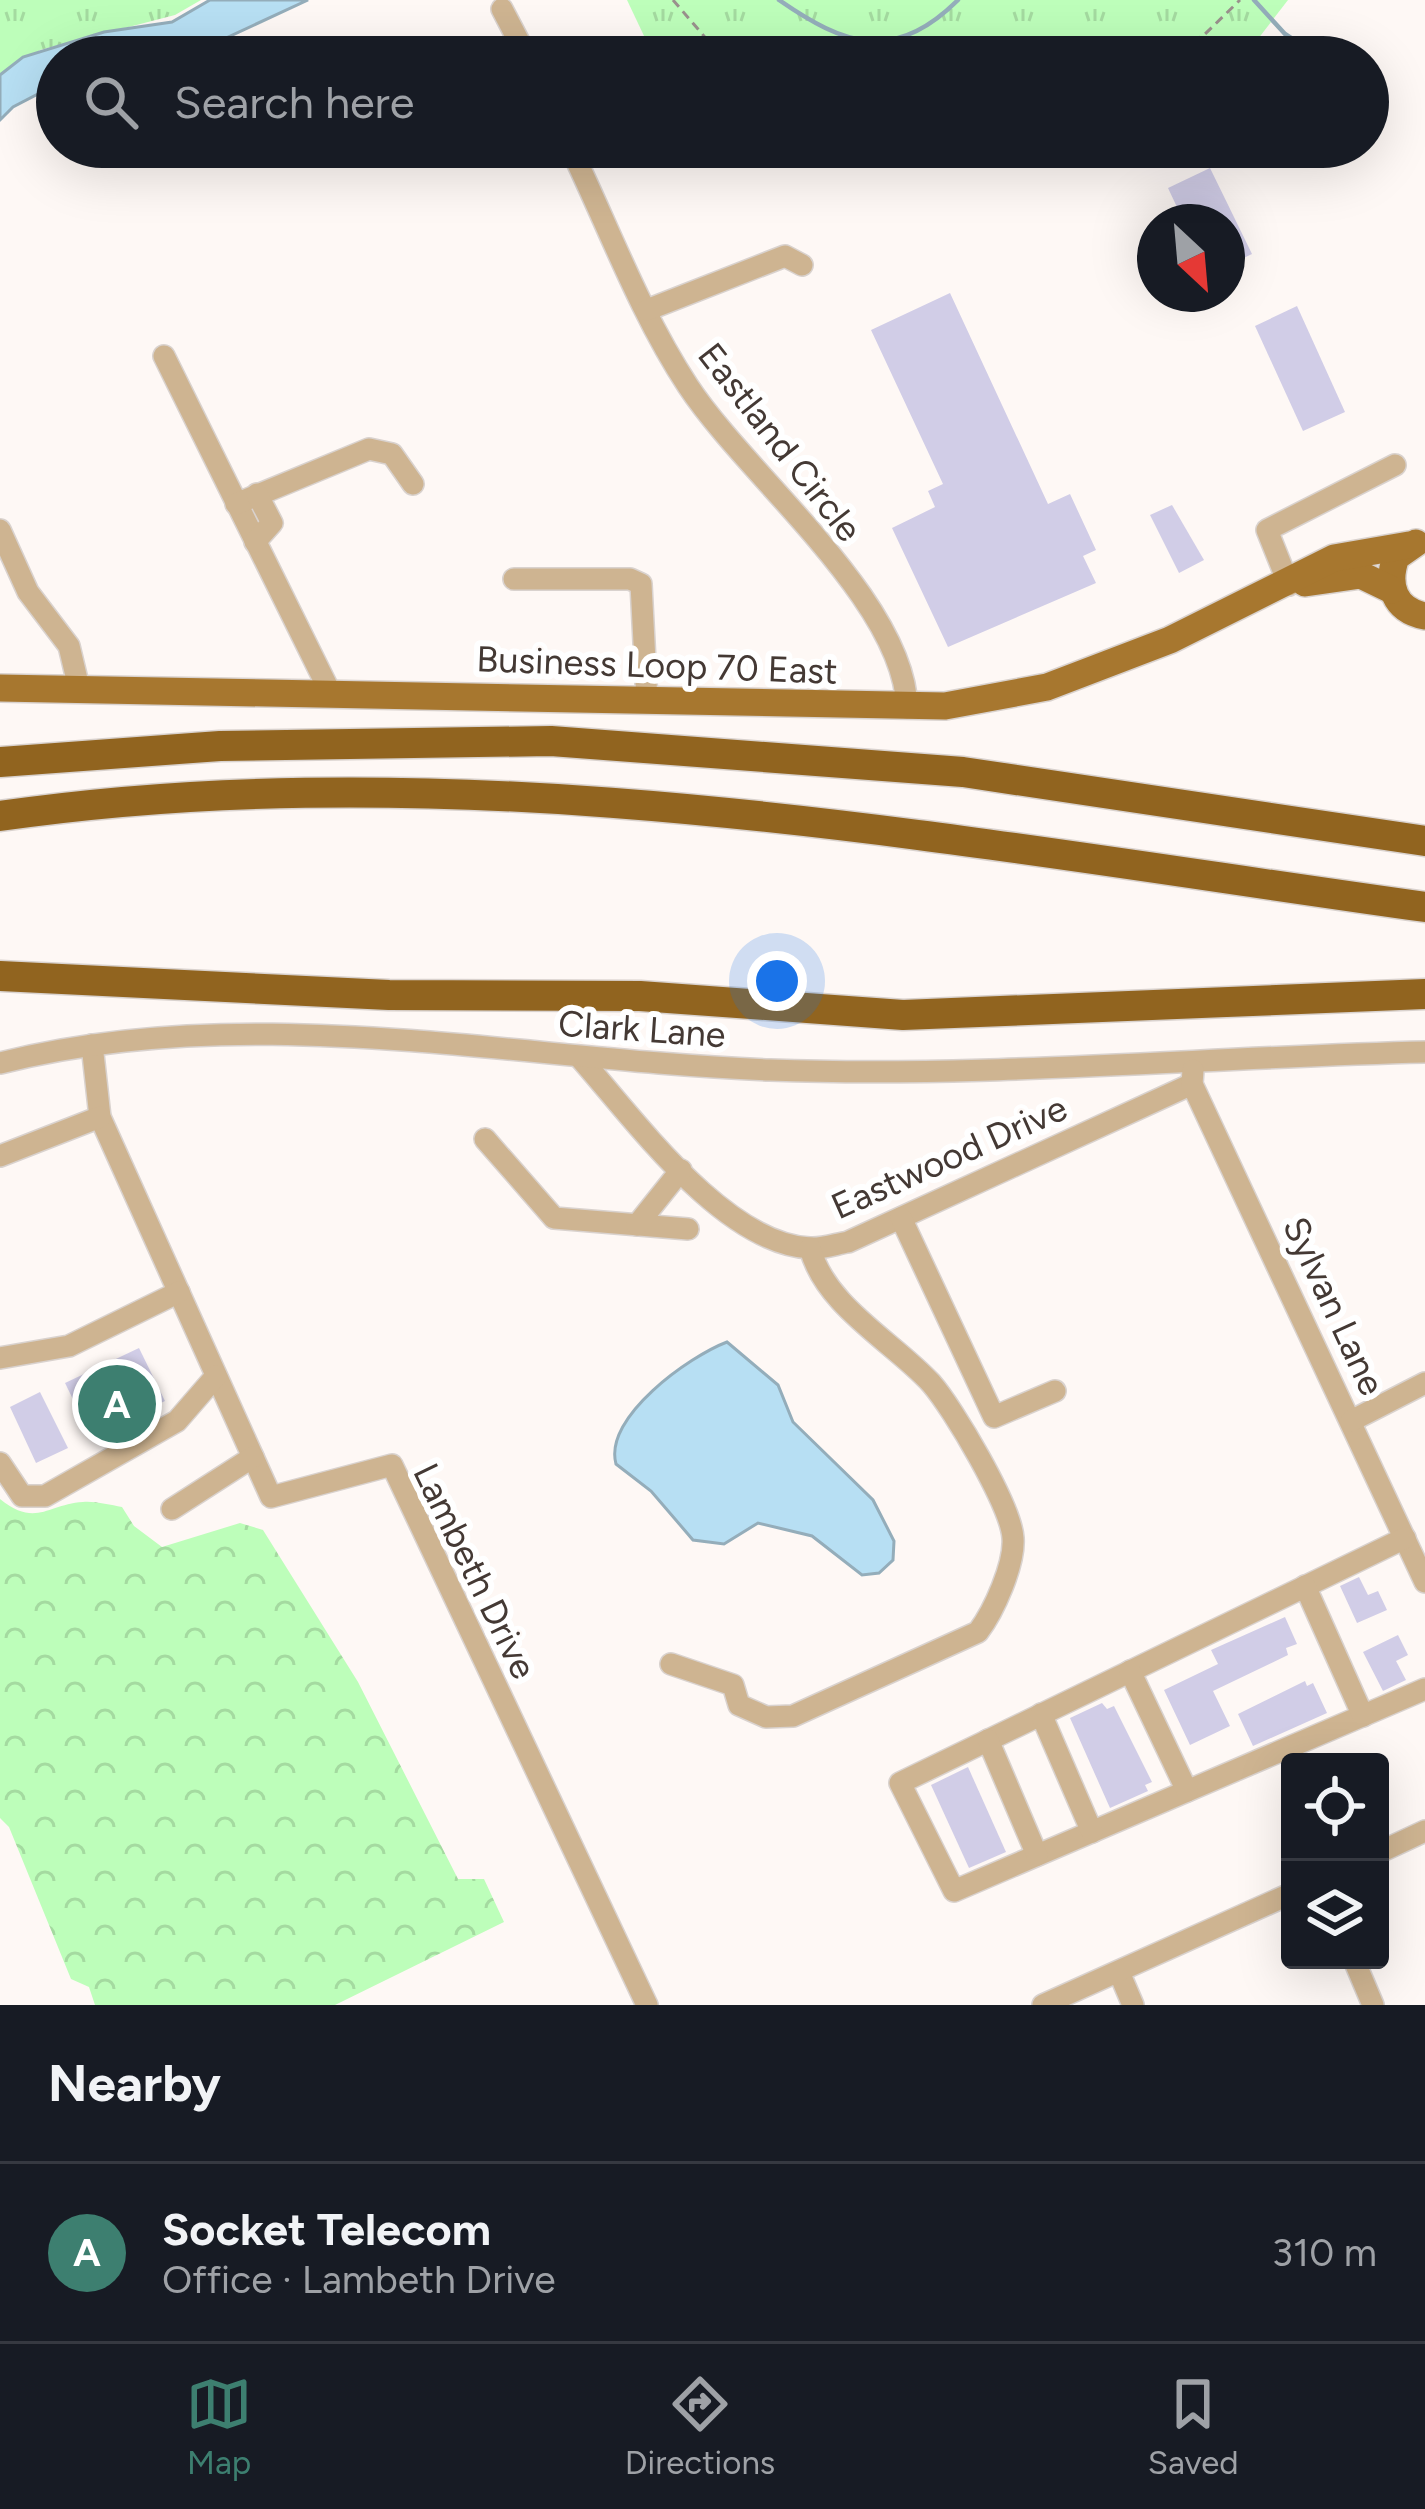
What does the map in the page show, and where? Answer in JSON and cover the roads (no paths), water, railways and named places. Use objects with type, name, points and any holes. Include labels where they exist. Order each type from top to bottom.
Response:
[{"type":"highway","points":[[0,762],[220,746],[550,741],[964,772],[1425,841]]},
{"type":"highway","points":[[0,816],[78,805],[300,795],[512,796],[977,839],[1425,907]]},
{"type":"highway","points":[[0,976],[389,995],[662,997],[903,1016],[1425,994]]},
{"type":"main road","name":"Business Loop 70 East","points":[[0,688],[907,708],[992,699],[1048,687],[1170,640],[1334,558],[1417,543]]},
{"type":"main road","points":[[1417,543],[1390,573],[1392,590],[1401,605],[1425,616]]},
{"type":"main road","name":"Business Loop 70 East","points":[[1288,585],[1361,575],[1392,590]]},
{"type":"street","points":[[502,9],[516,36]]},
{"type":"street","name":"Eastland Circle","points":[[580,168],[647,310],[700,403],[790,508],[896,649],[906,676],[907,708]]},
{"type":"street","points":[[647,310],[785,256],[802,265]]},
{"type":"street","points":[[164,356],[246,499],[255,542],[330,692]]},
{"type":"street","points":[[246,499],[330,462],[383,448],[413,484]]},
{"type":"street","points":[[1288,585],[1267,530],[1394,466]]},
{"type":"street","points":[[0,530],[28,592],[69,646],[79,688]]},
{"type":"street","points":[[514,578],[630,578],[641,584],[647,701]]},
{"type":"street","name":"Clark Lane","points":[[0,1063],[92,1046],[285,1034],[580,1059],[830,1072],[1425,1052]]},
{"type":"street","name":"Lambeth Drive","points":[[92,1046],[100,1117],[271,1497],[392,1465],[637,2002]]},
{"type":"street","name":"Sylvan Lane","points":[[1193,1057],[1192,1084],[1425,1582]]},
{"type":"street","name":"Eastwood Drive","points":[[580,1059],[681,1170],[734,1219],[810,1248],[848,1242],[1192,1084]]},
{"type":"street","points":[[0,1156],[100,1117]]},
{"type":"street","points":[[485,1138],[554,1218],[688,1229]]},
{"type":"street","points":[[637,1225],[681,1170]]},
{"type":"street","points":[[901,1218],[994,1417],[1055,1391]]},
{"type":"street","points":[[671,1664],[733,1685],[740,1706],[793,1716],[978,1632],[1010,1559],[1014,1541],[1009,1516],[937,1390],[827,1286],[810,1248]]},
{"type":"street","points":[[0,1358],[69,1346],[179,1292]]},
{"type":"street","points":[[0,1462],[22,1496],[45,1496],[177,1421],[216,1376]]},
{"type":"street","points":[[1351,1420],[1425,1383]]},
{"type":"street","points":[[172,1509],[253,1457]]},
{"type":"street","points":[[1405,1538],[900,1783],[954,1891],[1425,1690]]},
{"type":"street","points":[[1305,1586],[1363,1716]]},
{"type":"street","points":[[1130,1671],[1187,1791]]},
{"type":"street","points":[[1041,1714],[1092,1832]]},
{"type":"street","points":[[988,1740],[1037,1855]]},
{"type":"street","points":[[1389,1848],[1425,1831]]},
{"type":"street","points":[[1043,2005],[1281,1898]]},
{"type":"street","points":[[1358,1969],[1373,2005]]},
{"type":"street","points":[[1119,1972],[1133,2005]]},
{"type":"water","points":[[210,0],[308,0],[230,36],[91,36],[172,22]]},
{"type":"water","points":[[36,53],[36,95],[0,120],[0,75]]},
{"type":"water","points":[[727,1342],[778,1385],[793,1422],[873,1500],[894,1541],[893,1560],[879,1573],[862,1575],[812,1536],[758,1523],[724,1544],[693,1540],[651,1491],[616,1464],[616,1446],[636,1408],[672,1374]]},
{"type":"waterway","points":[[779,0],[845,36]]},
{"type":"waterway","points":[[903,36],[935,20],[958,0]]},
{"type":"waterway","points":[[1254,0],[1288,36]]},
{"type":"place","name":"Socket Telecom","points":[[117,1404]]}]
